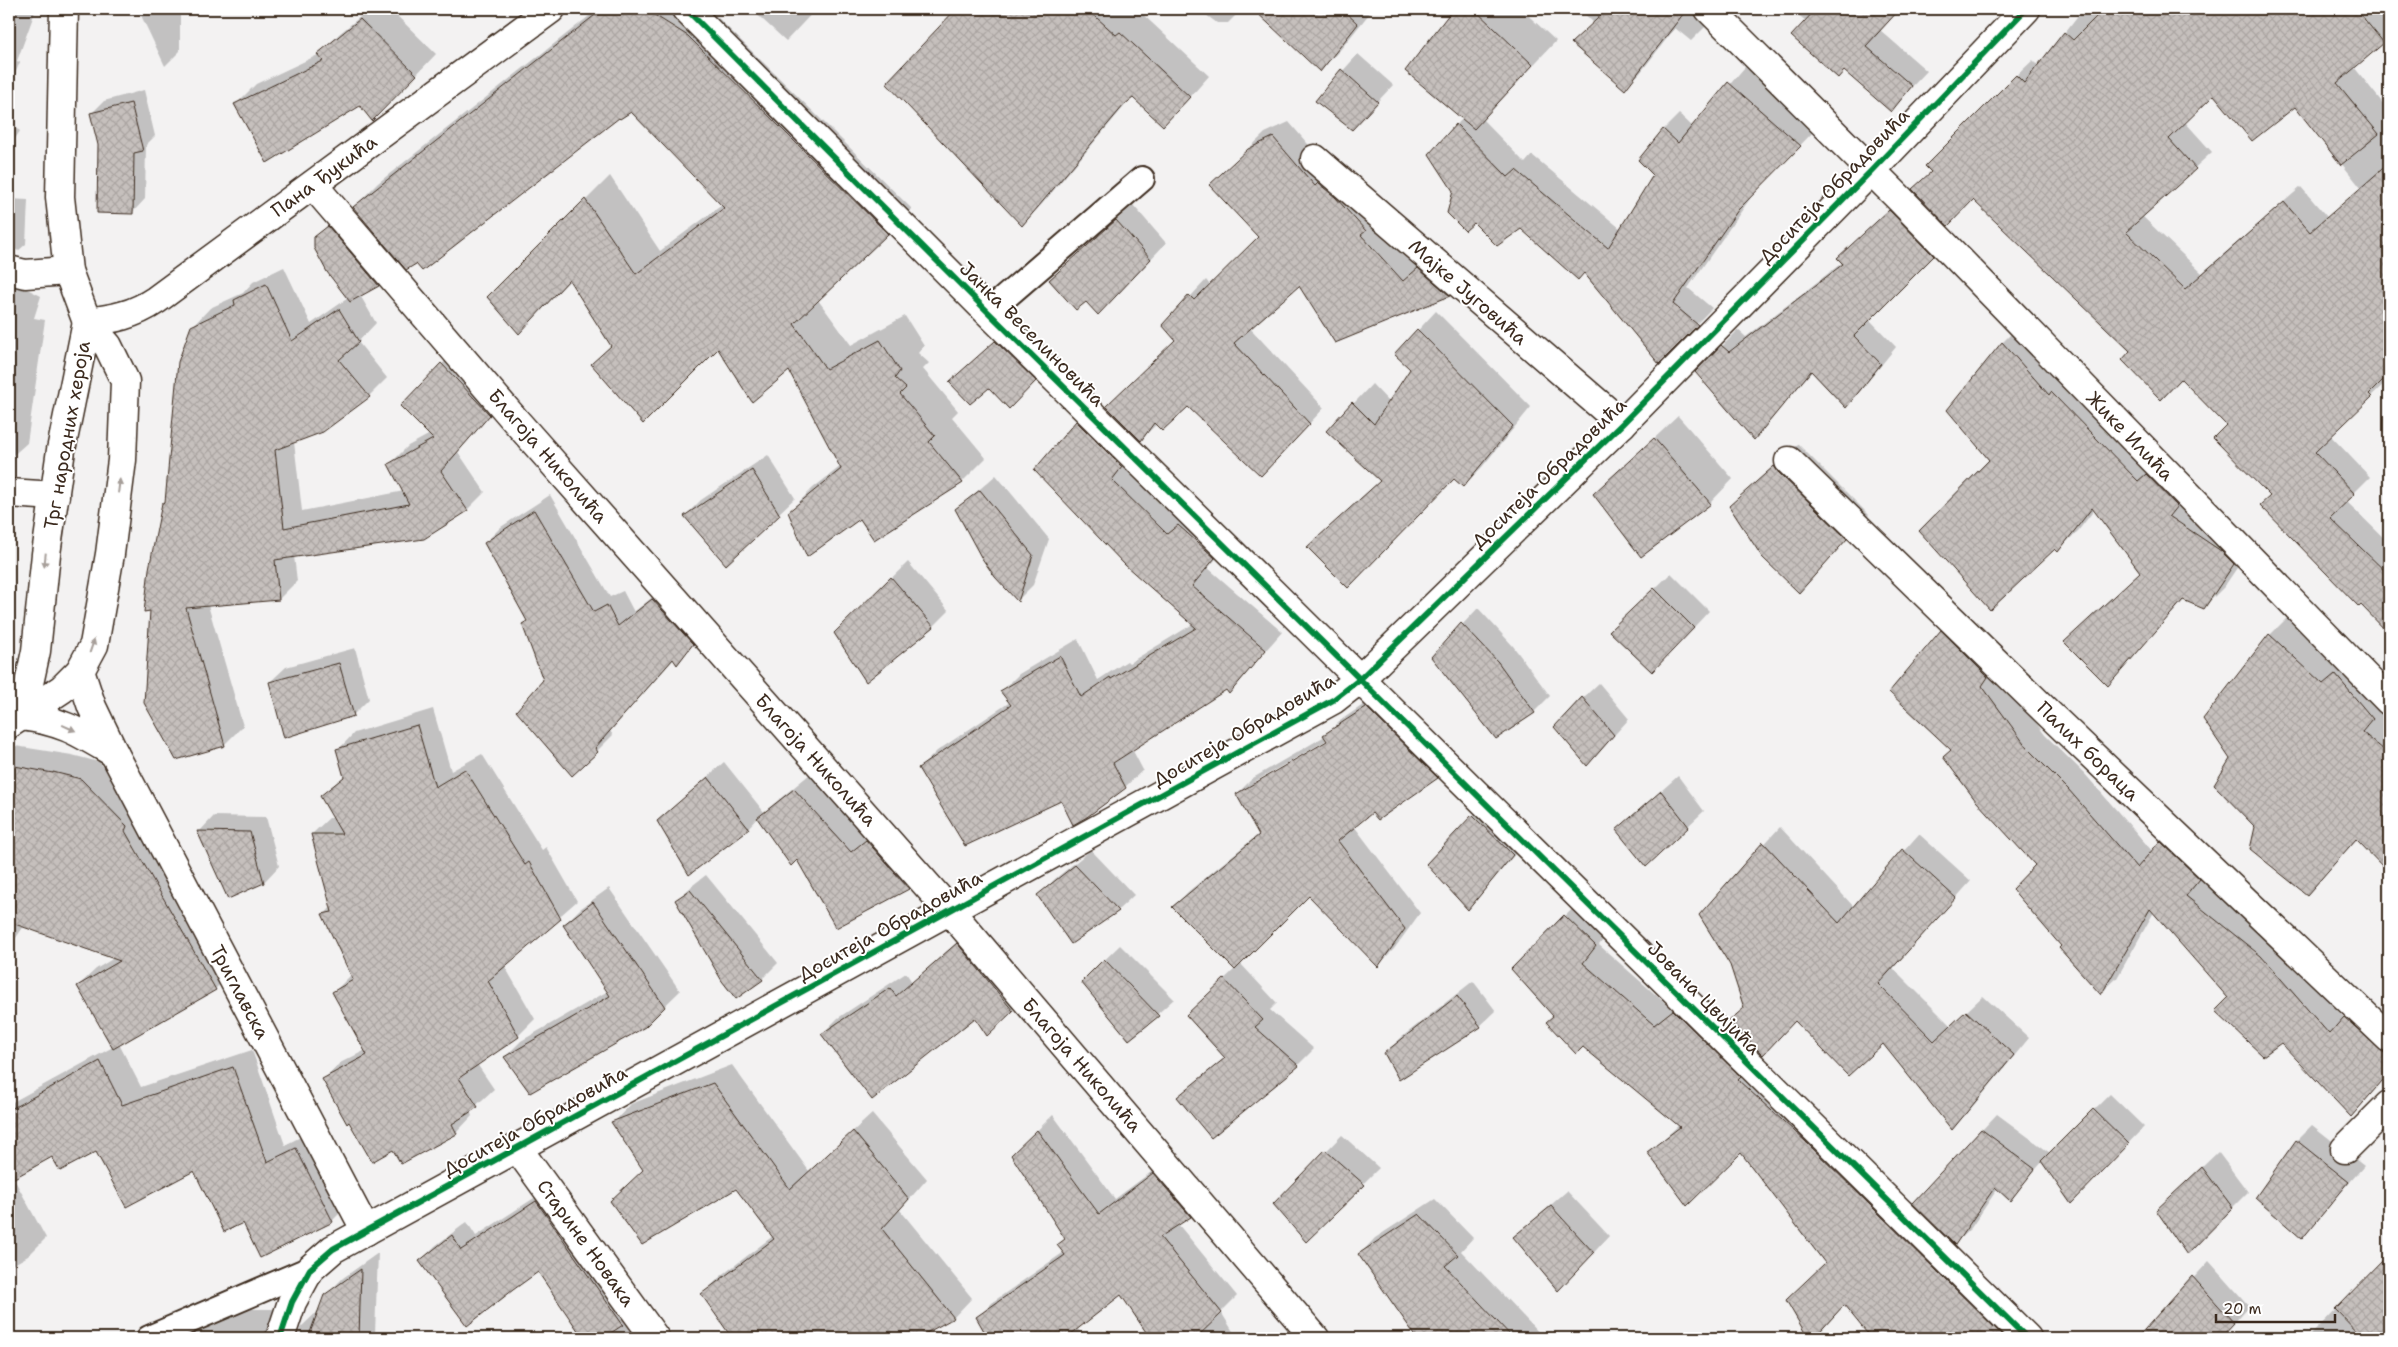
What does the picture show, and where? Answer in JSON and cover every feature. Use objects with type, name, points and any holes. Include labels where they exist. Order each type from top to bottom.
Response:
[{"type":"street","points":[[64,9],[60,197],[68,271],[87,322]]},
{"type":"street","name":"Пана Ђукића","points":[[87,322],[123,317],[141,311],[551,9]]},
{"type":"street","name":"Јанка Веселиновића","points":[[686,9],[988,312],[1360,679]]},
{"type":"street","name":"Жике Илића","points":[[1709,9],[1871,171],[2389,701]]},
{"type":"street","name":"Доситеја Обрадовића","points":[[310,1269],[333,1249],[1333,700],[1360,679],[1622,424],[1871,171],[2026,9]]},
{"type":"street","name":"Мајке Југовића","points":[[1315,159],[1622,424]]},
{"type":"street","name":"Благоја Николића","points":[[313,185],[515,420],[949,910],[1315,1338]]},
{"type":"street","points":[[9,270],[25,274],[68,271]]},
{"type":"street","name":"Трг народних хероја","points":[[15,720],[36,651],[46,554],[61,450],[87,322]]},
{"type":"street","name":"Трг народних хероја","points":[[15,720],[62,689],[80,671],[94,645],[110,554],[122,460],[126,381],[108,346],[87,322]]},
{"type":"street","name":"Палих бораца","points":[[1789,461],[2049,714],[2389,1038]]},
{"type":"street","points":[[9,492],[55,496]]},
{"type":"street","name":"Триглавска","points":[[80,671],[92,707],[114,753],[366,1231]]},
{"type":"street","name":"Јована Цвијића","points":[[1360,679],[2027,1338]]},
{"type":"street","points":[[15,720],[48,719],[73,729],[114,753]]},
{"type":"street","points":[[2345,1149],[2389,1105]]},
{"type":"street","name":"Старине Новака","points":[[518,1148],[655,1338]]},
{"type":"street","points":[[280,1338],[292,1302],[310,1269]]},
{"type":"lane","points":[[988,312],[1142,180]]},
{"type":"lane","points":[[149,1338],[310,1269]]},
{"type":"building","points":[[620,9],[648,11],[688,36],[888,234],[794,324],[826,369],[880,340],[900,371],[895,378],[906,388],[900,394],[935,436],[929,442],[963,483],[874,540],[860,519],[807,557],[788,512],[841,469],[789,371],[752,402],[718,349],[643,424],[591,364],[611,346],[569,280],[519,334],[487,297],[585,199],[636,274],[724,208],[631,112],[619,118],[422,271],[416,264],[406,270],[353,207],[595,15]]},
{"type":"building","points":[[956,9],[1087,9],[1116,35],[1120,32],[1190,97],[1163,126],[1133,98],[1124,105],[1022,226],[886,83]]},
{"type":"building","points":[[1253,9],[1342,9],[1358,24],[1320,72]]},
{"type":"building","points":[[1453,9],[1474,9],[1533,65],[1474,129],[1405,71]]},
{"type":"building","points":[[1608,9],[1687,9],[1625,90],[1571,43]]},
{"type":"building","points":[[1816,9],[1900,9],[1866,46],[1912,86],[1891,112],[1844,71],[1838,78],[1791,36]]},
{"type":"building","points":[[2104,9],[2356,9],[2384,43],[2337,83],[2379,134],[2341,165],[2295,107],[2252,141],[2214,95],[2169,139],[2196,169],[2126,232],[2185,289],[2284,202],[2310,232],[2389,163],[2389,374],[2369,394],[2372,397],[2315,452],[2355,494],[2330,518],[2389,575],[2389,634],[2361,605],[2359,607],[2260,505],[2270,496],[2213,438],[2226,425],[2181,379],[2161,400],[2122,360],[2130,351],[1973,200],[1948,226],[1912,189],[1931,172],[1925,166],[2016,75],[2024,83],[2064,32],[2073,40]]},
{"type":"building","points":[[360,19],[417,75],[372,121],[360,106],[267,163],[234,104],[323,61],[317,54]]},
{"type":"building","points":[[1341,69],[1378,102],[1352,130],[1315,101]]},
{"type":"building","points":[[1728,82],[1801,146],[1738,210],[1673,304],[1698,325],[1659,364],[1584,273],[1578,280],[1521,229],[1497,246],[1474,223],[1465,231],[1447,213],[1453,191],[1429,154],[1456,124],[1508,177],[1516,170],[1608,248],[1653,175],[1638,160],[1663,129],[1678,143]]},
{"type":"building","points":[[131,103],[143,151],[134,153],[133,214],[97,213],[98,145],[90,113]]},
{"type":"building","points":[[1273,137],[1315,186],[1318,183],[1335,197],[1366,231],[1361,235],[1403,281],[1418,268],[1450,296],[1335,343],[1299,286],[1234,343],[1310,424],[1261,476],[1188,407],[1162,431],[1154,423],[1141,441],[1106,406],[1175,340],[1162,325],[1189,295],[1194,300],[1258,237],[1209,185],[1248,149]]},
{"type":"building","points":[[1889,210],[1934,256],[1854,336],[1881,364],[1846,408],[1811,371],[1754,440],[1695,372],[1721,345],[1729,352],[1843,264],[1837,258]]},
{"type":"building","points":[[1116,220],[1151,259],[1098,315],[1086,302],[1076,310],[1049,280]]},
{"type":"building","points":[[328,226],[379,286],[350,302],[327,272],[314,248],[314,237]]},
{"type":"building","points":[[266,284],[292,341],[339,309],[359,342],[339,360],[370,397],[323,432],[275,450],[284,528],[409,504],[388,464],[433,439],[400,406],[441,363],[490,415],[441,471],[468,511],[424,539],[275,560],[279,600],[186,608],[225,746],[176,760],[144,703],[150,611],[144,612],[149,569],[162,503],[165,502],[178,362],[191,326],[235,305],[234,300]]},
{"type":"building","points":[[1417,329],[1513,426],[1463,487],[1454,479],[1348,588],[1307,547],[1380,481],[1326,431],[1352,402],[1374,424],[1410,369],[1394,354]]},
{"type":"building","points":[[995,341],[1036,381],[1009,409],[989,388],[970,404],[949,382]]},
{"type":"building","points":[[2002,342],[2049,395],[2051,392],[2138,481],[2146,474],[2177,506],[2169,516],[2221,551],[2234,564],[2204,609],[2183,600],[2108,686],[2064,642],[2140,572],[2092,508],[2058,552],[2055,549],[1990,610],[1919,531],[1989,460],[1947,410]]},
{"type":"building","points":[[1076,421],[1122,467],[1112,480],[1167,534],[1178,525],[1215,558],[1192,586],[1266,650],[1229,694],[1226,690],[1113,763],[1126,788],[1087,817],[1073,825],[1061,801],[965,846],[918,768],[1011,705],[1000,691],[1060,656],[1081,697],[1110,677],[1111,679],[1196,628],[1125,565],[1034,470]]},
{"type":"building","points":[[1654,438],[1711,504],[1641,557],[1593,494]]},
{"type":"building","points":[[1774,466],[1847,539],[1799,593],[1762,557],[1729,506]]},
{"type":"building","points":[[752,470],[780,515],[726,565],[684,516]]},
{"type":"building","points":[[980,490],[1033,555],[1018,602],[995,577],[981,557],[955,509]]},
{"type":"building","points":[[534,510],[594,612],[607,605],[618,626],[652,599],[693,644],[677,665],[673,659],[595,748],[598,752],[572,776],[516,711],[543,680],[522,624],[527,621],[484,543]]},
{"type":"building","points":[[891,577],[934,627],[866,682],[834,633]]},
{"type":"building","points":[[1654,588],[1694,628],[1652,672],[1609,631]]},
{"type":"building","points":[[1461,623],[1498,662],[1535,713],[1496,739],[1431,657]]},
{"type":"building","points":[[1941,630],[1988,677],[1982,686],[2029,750],[2068,789],[2137,868],[2160,841],[2200,879],[2186,896],[2261,956],[2329,1034],[2344,1017],[2389,1057],[2389,1073],[2351,1117],[2281,1043],[2263,1056],[2215,1011],[2228,998],[2150,909],[2101,995],[2059,948],[2061,946],[2012,889],[2035,865],[1976,801],[1943,757],[1951,750],[1889,692]]},
{"type":"building","points":[[2269,634],[2323,684],[2335,674],[2373,719],[2362,732],[2389,754],[2389,873],[2356,839],[2307,895],[2250,849],[2255,827],[2214,785],[2230,759],[2203,719]]},
{"type":"building","points":[[339,663],[354,716],[284,738],[269,682]]},
{"type":"building","points":[[1582,697],[1614,735],[1587,766],[1554,727]]},
{"type":"building","points":[[1366,707],[1438,778],[1378,820],[1372,813],[1338,841],[1405,929],[1378,967],[1309,896],[1235,970],[1172,907],[1259,835],[1236,794],[1327,741],[1323,735]]},
{"type":"building","points":[[417,725],[435,787],[465,769],[525,865],[529,862],[561,919],[488,981],[519,1037],[459,1078],[478,1107],[452,1124],[457,1134],[401,1164],[393,1150],[372,1162],[349,1122],[347,1124],[322,1079],[367,1055],[332,992],[353,980],[322,914],[332,912],[311,834],[342,834],[320,796],[344,777],[336,749]]},
{"type":"building","points":[[9,765],[53,772],[81,779],[127,826],[125,831],[216,990],[113,1049],[77,986],[120,961],[9,922]]},
{"type":"building","points":[[708,777],[749,829],[689,875],[657,821]]},
{"type":"building","points":[[794,789],[851,852],[866,840],[909,889],[836,928],[797,860],[791,866],[757,818]]},
{"type":"building","points":[[1661,791],[1689,827],[1646,867],[1616,830]]},
{"type":"building","points":[[1472,815],[1513,855],[1468,910],[1426,864]]},
{"type":"building","points":[[197,831],[250,832],[264,883],[228,899]]},
{"type":"building","points":[[1763,842],[1839,923],[1902,849],[1956,898],[1878,984],[1934,1041],[1966,1011],[2014,1055],[1952,1130],[1883,1044],[1848,1076],[1795,1021],[1763,1055],[1729,1021],[1744,1008],[1730,965],[1699,915]]},
{"type":"building","points":[[1075,865],[1119,911],[1071,944],[1037,895]]},
{"type":"building","points":[[690,890],[763,980],[736,999],[722,981],[675,900]]},
{"type":"building","points":[[593,902],[665,1007],[645,1027],[530,1093],[504,1057],[610,996],[563,925]]},
{"type":"building","points":[[1564,915],[1596,946],[1583,963],[1654,1025],[1673,1010],[1741,1077],[1738,1080],[1805,1141],[2005,1338],[1871,1338],[1844,1305],[1814,1338],[1808,1338],[1786,1300],[1825,1263],[1741,1153],[1687,1206],[1647,1152],[1680,1127],[1583,1047],[1576,1054],[1546,1022],[1553,1016],[1511,969]]},
{"type":"building","points":[[957,943],[1013,1011],[987,1036],[975,1018],[872,1100],[821,1034],[890,988],[896,996]]},
{"type":"building","points":[[1104,959],[1159,1016],[1129,1040],[1081,982]]},
{"type":"building","points":[[1224,979],[1263,1020],[1255,1027],[1299,1066],[1211,1138],[1177,1097],[1225,1058],[1186,1015]]},
{"type":"building","points":[[1457,996],[1481,1027],[1399,1080],[1384,1053]]},
{"type":"building","points":[[100,1061],[122,1105],[233,1067],[267,1162],[296,1148],[333,1222],[260,1258],[243,1223],[224,1232],[194,1171],[126,1207],[96,1152],[60,1171],[52,1157],[9,1181],[9,1110]]},
{"type":"building","points":[[713,1083],[790,1189],[853,1131],[909,1199],[882,1229],[954,1318],[917,1338],[732,1338],[701,1294],[774,1239],[736,1189],[642,1245],[610,1201],[643,1170],[611,1122]]},
{"type":"building","points":[[2093,1109],[2129,1144],[2071,1204],[2041,1161]]},
{"type":"building","points":[[1981,1129],[2035,1169],[2010,1201],[1995,1187],[1955,1245],[1912,1203]]},
{"type":"building","points":[[1037,1130],[1099,1214],[1153,1173],[1191,1217],[1160,1237],[1222,1313],[1196,1338],[1150,1338],[1121,1295],[1066,1338],[988,1338],[976,1317],[1065,1255],[1057,1245],[1065,1239],[1011,1155]]},
{"type":"building","points":[[2296,1140],[2349,1182],[2302,1239],[2255,1198]]},
{"type":"building","points":[[1325,1150],[1365,1185],[1306,1242],[1273,1204]]},
{"type":"building","points":[[2202,1167],[2233,1208],[2187,1255],[2156,1210]]},
{"type":"building","points":[[536,1201],[623,1325],[603,1338],[583,1338],[538,1272],[467,1326],[419,1261],[452,1235],[461,1250]]},
{"type":"building","points":[[1551,1206],[1594,1253],[1558,1291],[1513,1237]]},
{"type":"building","points":[[1419,1214],[1458,1255],[1445,1266],[1513,1338],[1417,1338],[1358,1254]]},
{"type":"building","points":[[2389,1254],[2389,1338],[2363,1338],[2335,1309]]},
{"type":"building","points":[[361,1269],[359,1338],[308,1338],[324,1295]]},
{"type":"building","points":[[2192,1276],[2234,1323],[2220,1338],[2137,1338]]},
{"type":"cycle path","points":[[686,9],[988,312],[2027,1338]]},
{"type":"cycle path","points":[[280,1338],[292,1302],[310,1269],[333,1249],[1333,700],[1360,679],[1622,424],[1871,171],[2026,9]]}]
